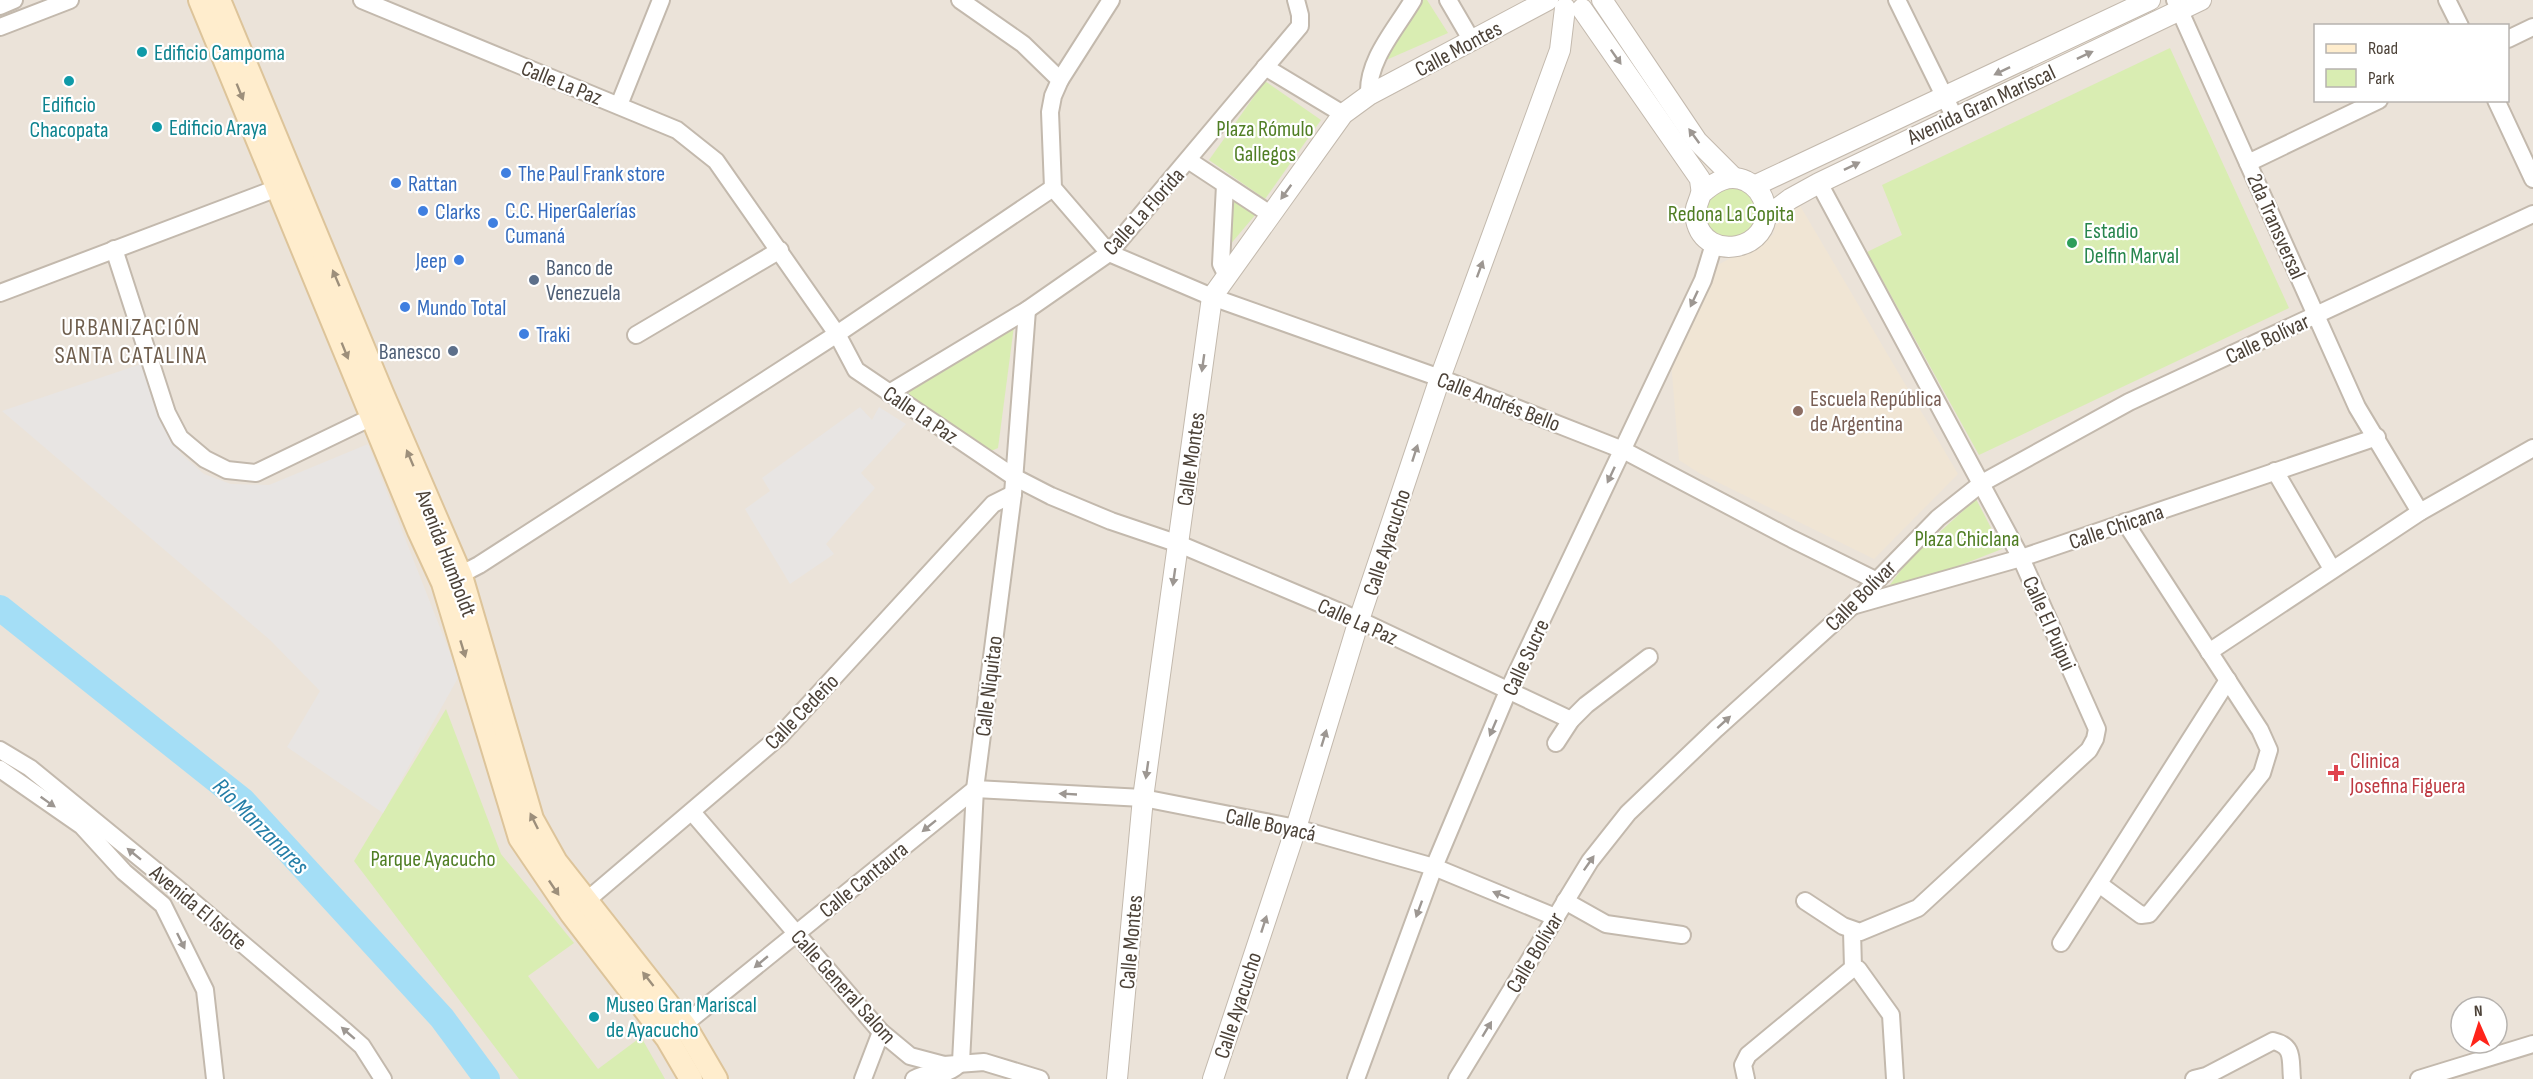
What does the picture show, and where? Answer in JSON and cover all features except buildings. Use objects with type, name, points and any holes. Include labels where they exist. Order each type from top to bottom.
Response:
[{"type":"main road","points":[[187,0],[221,11]]},
{"type":"main road","name":"Avenida Humboldt","points":[[200,0],[221,11],[372,417],[419,531],[452,579]]},
{"type":"main road","name":"Avenida Humboldt","points":[[287,185],[452,579],[496,729],[520,838],[579,907],[676,1032],[716,1079]]},
{"type":"main road","name":"Avenida Humboldt","points":[[676,1032],[691,1079]]},
{"type":"street","points":[[0,6],[14,0]]},
{"type":"street","points":[[0,27],[70,0]]},
{"type":"street","name":"Calle La Paz","points":[[362,0],[390,5],[677,130],[716,161],[837,334],[856,370],[1014,477],[1051,496],[1112,521],[1179,544],[1359,620],[1571,720]]},
{"type":"street","points":[[619,105],[661,0]]},
{"type":"street","points":[[960,0],[1023,44],[1060,80]]},
{"type":"street","points":[[1109,253],[1053,188],[1050,112],[1053,96],[1060,80],[1111,0]]},
{"type":"street","name":"Calle La Florida","points":[[889,393],[1028,310],[1109,253],[1299,27],[1300,15],[1296,0]]},
{"type":"street","points":[[1370,95],[1368,81],[1371,68],[1413,0]]},
{"type":"street","points":[[1448,0],[1472,41]]},
{"type":"street","points":[[1602,0],[1697,141],[1734,178]]},
{"type":"street","points":[[1897,0],[1954,116]]},
{"type":"street","name":"Avenida Gran Mariscal","points":[[1754,186],[2150,0]]},
{"type":"street","name":"Avenida Gran Mariscal","points":[[1766,217],[1790,199],[1819,183],[2177,6],[2200,0]]},
{"type":"street","points":[[2447,0],[2459,24]]},
{"type":"street","points":[[1569,3],[1700,179],[1701,194]]},
{"type":"street","name":"Calle Montes","points":[[1117,1079],[1143,798],[1212,297],[1343,114],[1370,95],[1472,41],[1569,3]]},
{"type":"street","name":"Calle Ayacucho","points":[[1213,1079],[1296,828],[1359,620],[1440,378],[1560,50],[1569,3]]},
{"type":"street","name":"2da Transversal","points":[[2177,6],[2357,407],[2420,512]]},
{"type":"street","points":[[2509,39],[2533,27]]},
{"type":"street","points":[[1265,67],[1343,114]]},
{"type":"street","points":[[2248,163],[2375,102]]},
{"type":"street","points":[[2497,102],[2533,178]]},
{"type":"street","points":[[1188,160],[1270,214]]},
{"type":"street","points":[[1734,178],[1745,180],[1754,186],[1762,197],[1766,217],[1763,227],[1751,242],[1733,248],[1714,244],[1703,235],[1696,222],[1695,207],[1701,194],[1715,181],[1734,178]]},
{"type":"street","name":"Calle El Puipui","points":[[1819,183],[2021,558],[2097,729],[2089,750],[1918,908],[1860,932],[1852,931]]},
{"type":"street","points":[[0,293],[287,185]]},
{"type":"street","points":[[1225,185],[1221,264],[1227,276]]},
{"type":"street","points":[[452,579],[837,334],[1053,188]]},
{"type":"street","name":"Calle Bolívar","points":[[1457,1079],[1590,861],[1628,813],[1708,736],[1852,606],[1938,518],[1982,483],[2128,402],[2533,214]]},
{"type":"street","name":"Calle Sucre","points":[[1356,1079],[1434,867],[1508,691],[1703,280],[1714,244]]},
{"type":"street","points":[[114,249],[167,413],[180,438],[205,459],[227,470],[256,473],[372,417]]},
{"type":"street","points":[[636,335],[780,250]]},
{"type":"street","name":"Calle Andrés Bello","points":[[1109,253],[1212,297],[1440,378],[1623,450],[1792,540],[1875,580]]},
{"type":"street","name":"Calle Niquitao","points":[[961,1062],[975,789],[1013,494],[1028,310]]},
{"type":"street","name":"Calle Chicana","points":[[1852,606],[2021,558],[2377,437]]},
{"type":"street","points":[[2209,652],[2420,512],[2533,448]]},
{"type":"street","points":[[2275,471],[2332,569]]},
{"type":"street","name":"Calle Cedeño","points":[[579,907],[780,736],[993,504],[1013,494]]},
{"type":"street","points":[[2098,884],[2141,915],[2149,914],[2262,773],[2269,750],[2260,730],[2125,522]]},
{"type":"street","points":[[1556,743],[1571,720],[1586,705],[1649,657]]},
{"type":"street","points":[[2061,943],[2228,680]]},
{"type":"street","name":"Avenida El Islote","points":[[0,750],[30,768],[178,889],[344,1030],[362,1046],[383,1079]]},
{"type":"street","name":"Avenida El Islote","points":[[0,769],[82,826],[124,872],[163,905],[205,990],[215,1079]]},
{"type":"street","name":"Calle Boyacá","points":[[975,789],[1143,798],[1296,828],[1434,867],[1555,917]]},
{"type":"street","name":"Calle Cantaura","points":[[676,1032],[975,789]]},
{"type":"street","name":"Calle General Salom","points":[[692,812],[881,1032],[910,1056],[944,1065],[984,1062],[1040,1079]]},
{"type":"street","points":[[1565,901],[1606,924],[1682,935]]},
{"type":"street","points":[[1806,901],[1852,931],[1853,968]]},
{"type":"street","points":[[1746,1079],[1743,1065],[1748,1055],[1853,968]]},
{"type":"street","points":[[1853,968],[1858,969],[1891,1015],[1895,1079]]},
{"type":"street","points":[[863,1079],[881,1032]]},
{"type":"street","points":[[2194,1079],[2206,1076],[2273,1041],[2283,1043],[2290,1050],[2292,1079]]},
{"type":"street","points":[[2419,1079],[2533,1044]]},
{"type":"street","points":[[920,1078],[940,1077],[956,1070],[961,1062]]},
{"type":"shaded area","points":[[0,0],[2533,0],[2533,1079],[0,1079]]},
{"type":"shaded area","name":"Escuela República de Argentina","points":[[1799,204],[1958,474],[1874,559],[1699,473],[1679,460],[1671,361],[1714,267],[1773,235],[1778,214]]},
{"type":"shaded area","points":[[144,363],[181,454],[204,474],[231,484],[269,485],[368,444],[459,676],[383,813],[287,747],[320,691],[270,640],[2,411]]},
{"type":"shaded area","points":[[860,407],[872,420],[879,407],[906,424],[861,473],[875,488],[826,544],[834,554],[790,584],[745,509],[770,491],[762,478]]},
{"type":"green space","points":[[1419,0],[1427,0],[1448,33],[1377,64]]},
{"type":"green space","name":"Estadio Delfin Marval","points":[[2170,48],[2289,308],[1979,455],[1867,252],[1902,235],[1882,185]]},
{"type":"green space","name":"Plaza Rómulo Gallegos","points":[[1265,81],[1321,120],[1265,199],[1209,160]]},
{"type":"green space","name":"Redona La Copita","points":[[1726,187],[1736,187],[1750,194],[1757,213],[1750,232],[1736,239],[1726,239],[1716,235],[1709,228],[1705,218],[1705,208],[1709,198],[1716,191]]},
{"type":"green space","points":[[1231,198],[1256,214],[1223,253]]},
{"type":"green space","points":[[1014,326],[998,448],[989,452],[908,397],[910,389]]},
{"type":"green space","name":"Plaza Chiclana","points":[[1976,499],[2002,549],[1892,592],[1889,586],[1907,562]]},
{"type":"green space","name":"Parque Ayacucho","points":[[446,709],[501,854],[574,943],[528,976],[598,1069],[641,1037],[665,1079],[519,1079],[354,861]]},
{"type":"waterway","name":"Río Manzanares","points":[[0,608],[243,801],[442,1018],[487,1079]]},
{"type":"place","name":"Edificio Campoma","points":[[142,52]]},
{"type":"place","name":"Edificio Chacopata","points":[[69,81]]},
{"type":"place","name":"Edificio Araya","points":[[157,127]]},
{"type":"place","name":"The Paul Frank store","points":[[506,173]]},
{"type":"place","name":"Rattan","points":[[396,183]]},
{"type":"place","name":"Clarks","points":[[423,211]]},
{"type":"place","name":"C.C. HiperGalerías Cumaná","points":[[493,223]]},
{"type":"place","name":"Estadio Delfin Marval","points":[[2072,243]]},
{"type":"place","name":"Jeep","points":[[459,260]]},
{"type":"place","name":"Banco de Venezuela","points":[[534,280]]},
{"type":"place","name":"Mundo Total","points":[[405,307]]},
{"type":"place","name":"Traki","points":[[524,334]]},
{"type":"place","name":"Banesco","points":[[453,351]]},
{"type":"place","name":"Escuela República de Argentina","points":[[1798,411]]},
{"type":"place","name":"Clinica Josefina Figuera","points":[[2336,773]]},
{"type":"place","name":"Museo Gran Mariscal de Ayacucho","points":[[594,1017]]},
{"type":"district","name":"URBANIZACIÓN SANTA CATALINA","points":[[131,341]]}]
